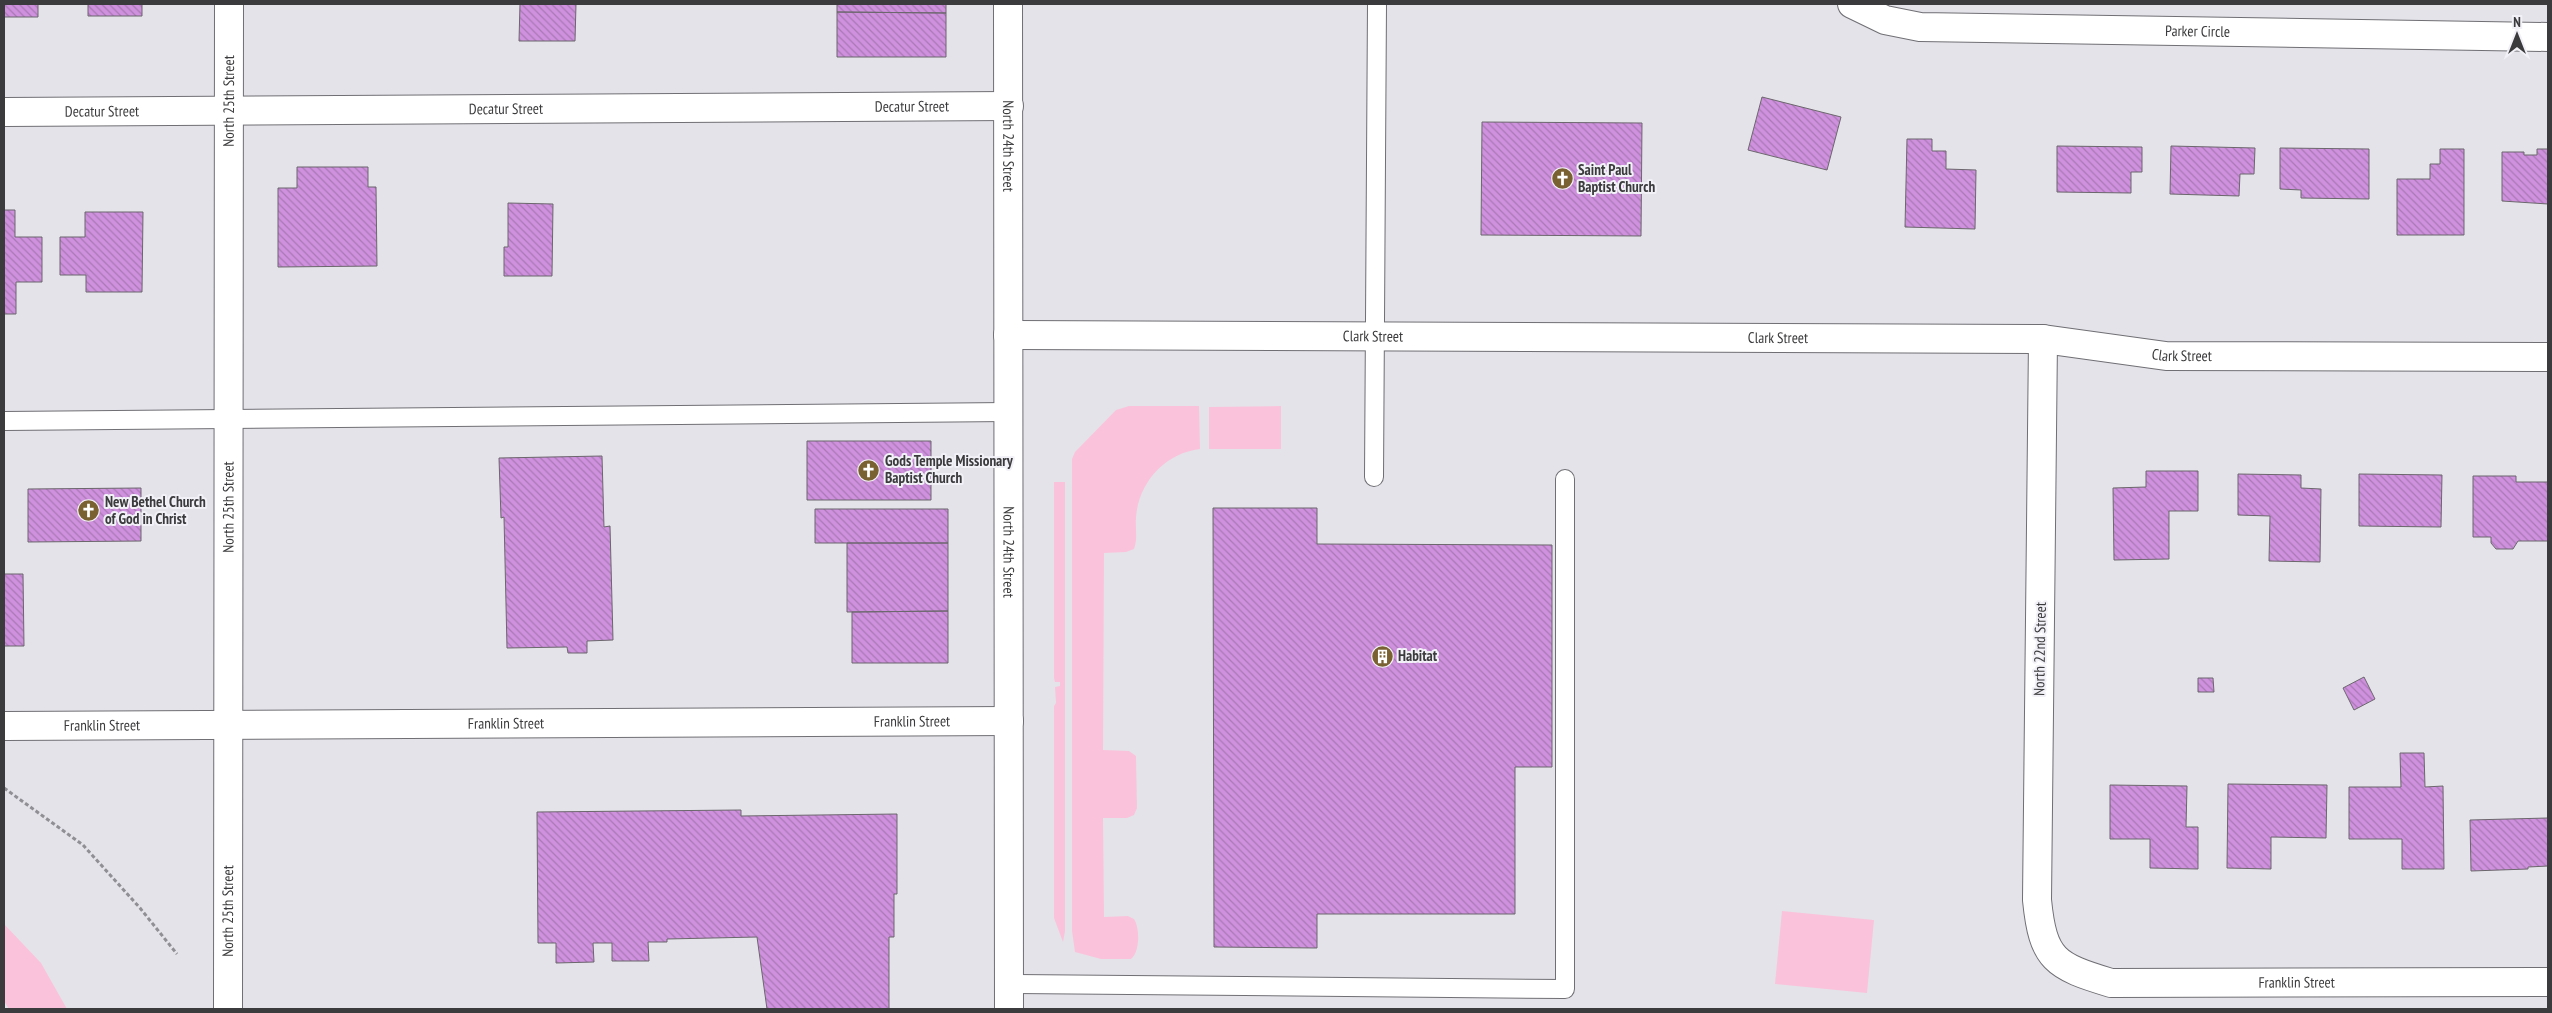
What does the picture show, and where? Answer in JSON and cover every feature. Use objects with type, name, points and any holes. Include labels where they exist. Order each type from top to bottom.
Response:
[{"type":"street","name":"North 25th Street","points":[[228,4],[228,1009]]},
{"type":"street","name":"North 24th Street","points":[[1008,4],[1009,997]]},
{"type":"street","name":"Parker Circle","points":[[1852,4],[1885,20],[1920,27],[2548,37]]},
{"type":"street","name":"Decatur Street","points":[[4,112],[1008,106]]},
{"type":"street","name":"Clark Street","points":[[1008,335],[2043,339],[2166,356],[2548,356]]},
{"type":"street","name":"North 22nd Street","points":[[2043,339],[2037,900],[2040,932],[2051,955]]},
{"type":"street","name":"Franklin Street","points":[[4,726],[1008,721]]},
{"type":"street","name":"Franklin Street","points":[[2051,955],[2079,974],[2111,983],[2548,982]]},
{"type":"lane","points":[[1374,477],[1377,4]]},
{"type":"lane","points":[[4,421],[1008,412]]},
{"type":"lane","points":[[1009,997],[1565,989],[1565,479]]},
{"type":"path","points":[[4,788],[83,845],[140,908],[177,954]]},
{"type":"shaded area","points":[[1129,406],[1199,406],[1200,449],[1187,452],[1165,463],[1148,482],[1138,505],[1134,549],[1126,552],[1104,553],[1103,750],[1129,751],[1136,756],[1137,808],[1134,815],[1127,818],[1103,818],[1104,917],[1128,916],[1134,919],[1138,940],[1136,951],[1131,959],[1101,959],[1075,952],[1072,931],[1072,459],[1075,452],[1116,410]]},
{"type":"shaded area","points":[[1281,406],[1281,449],[1209,449],[1209,407]]},
{"type":"shaded area","points":[[1054,482],[1065,482],[1065,931],[1063,942],[1054,918],[1054,706],[1056,703],[1055,687],[1060,686],[1060,682],[1055,682],[1054,678]]},
{"type":"shaded area","points":[[1782,911],[1874,920],[1867,993],[1775,984]]},
{"type":"shaded area","points":[[4,924],[41,963],[67,1009],[9,1009],[4,1001]]},
{"type":"shaded area","points":[[2548,1008],[2548,1009],[2102,1009]]},
{"type":"building","points":[[4,4],[38,4],[38,17],[4,17]]},
{"type":"building","points":[[88,4],[142,4],[142,16],[88,16]]},
{"type":"building","points":[[520,4],[576,4],[575,41],[519,41]]},
{"type":"building","points":[[837,4],[946,4],[946,13],[837,12]]},
{"type":"building","points":[[837,12],[946,13],[946,57],[837,57]]},
{"type":"building","points":[[1762,97],[1841,117],[1827,170],[1748,150]]},
{"type":"building","name":"Saint Paul Baptist Church","points":[[1482,122],[1642,123],[1641,236],[1481,235]]},
{"type":"building","points":[[1907,139],[1932,139],[1932,151],[1946,151],[1946,169],[1976,170],[1975,229],[1905,227]]},
{"type":"building","points":[[2057,146],[2142,147],[2142,172],[2131,172],[2131,193],[2057,192]]},
{"type":"building","points":[[2171,146],[2255,148],[2254,174],[2240,174],[2239,196],[2170,194]]},
{"type":"building","points":[[2280,148],[2369,149],[2369,199],[2301,198],[2301,190],[2280,189]]},
{"type":"building","points":[[2440,149],[2464,149],[2464,235],[2397,235],[2397,179],[2430,179],[2430,164],[2440,164]]},
{"type":"building","points":[[2537,149],[2548,149],[2548,204],[2502,201],[2502,152],[2524,152],[2524,155],[2537,155]]},
{"type":"building","points":[[297,167],[368,167],[368,187],[376,187],[377,266],[278,267],[278,188],[297,188]]},
{"type":"building","points":[[508,203],[553,204],[552,276],[504,276],[504,247],[508,247]]},
{"type":"building","points":[[4,210],[15,210],[15,237],[42,237],[42,282],[16,282],[16,314],[4,314]]},
{"type":"building","points":[[85,212],[143,212],[142,292],[86,292],[86,275],[60,275],[60,237],[85,237]]},
{"type":"building","name":"Gods Temple Missionary Baptist Church","points":[[807,441],[931,441],[931,500],[807,500]]},
{"type":"building","points":[[602,456],[604,527],[610,526],[613,640],[587,641],[587,653],[568,653],[567,647],[507,648],[504,517],[501,518],[499,458]]},
{"type":"building","points":[[2146,471],[2198,471],[2198,511],[2169,511],[2169,559],[2114,560],[2113,488],[2146,487]]},
{"type":"building","points":[[2238,474],[2301,475],[2301,488],[2321,489],[2320,562],[2269,561],[2270,516],[2238,515]]},
{"type":"building","points":[[2359,474],[2442,475],[2441,527],[2359,526]]},
{"type":"building","points":[[2473,476],[2516,476],[2516,482],[2548,482],[2548,541],[2518,541],[2513,549],[2496,549],[2491,543],[2491,537],[2473,537]]},
{"type":"building","points":[[141,488],[141,541],[28,542],[28,489]]},
{"type":"building","name":"Habitat","points":[[1213,508],[1317,508],[1317,544],[1552,545],[1552,767],[1515,767],[1515,914],[1317,914],[1317,948],[1214,947]]},
{"type":"building","points":[[815,509],[948,509],[948,543],[815,543]]},
{"type":"building","points":[[847,543],[948,543],[948,611],[847,612]]},
{"type":"building","points":[[4,574],[23,574],[24,646],[4,646]]},
{"type":"building","points":[[948,611],[948,663],[852,663],[852,612]]},
{"type":"building","points":[[2364,677],[2375,699],[2354,710],[2343,688]]},
{"type":"building","points":[[2198,678],[2213,678],[2214,692],[2198,692]]},
{"type":"building","points":[[2400,753],[2424,753],[2425,787],[2443,786],[2444,869],[2402,869],[2402,839],[2349,839],[2349,787],[2401,787]]},
{"type":"building","points":[[2228,784],[2327,785],[2326,838],[2271,837],[2271,869],[2227,868]]},
{"type":"building","points":[[2110,785],[2187,786],[2186,827],[2198,827],[2198,869],[2150,868],[2150,839],[2110,839]]},
{"type":"building","points":[[741,810],[741,816],[897,814],[897,894],[894,894],[894,937],[889,937],[889,1009],[767,1009],[757,937],[667,939],[667,942],[648,942],[649,961],[612,961],[612,943],[593,943],[594,962],[556,963],[556,943],[538,943],[537,812]]},
{"type":"building","points":[[2548,818],[2548,866],[2528,867],[2528,869],[2471,871],[2470,820]]},
{"type":"place","name":"Saint Paul Baptist Church","points":[[1562,179]]},
{"type":"place","name":"Gods Temple Missionary Baptist Church","points":[[869,470]]},
{"type":"place","name":"New Bethel Church of God in Christ","points":[[89,511]]},
{"type":"place","name":"Habitat","points":[[1382,656]]}]
